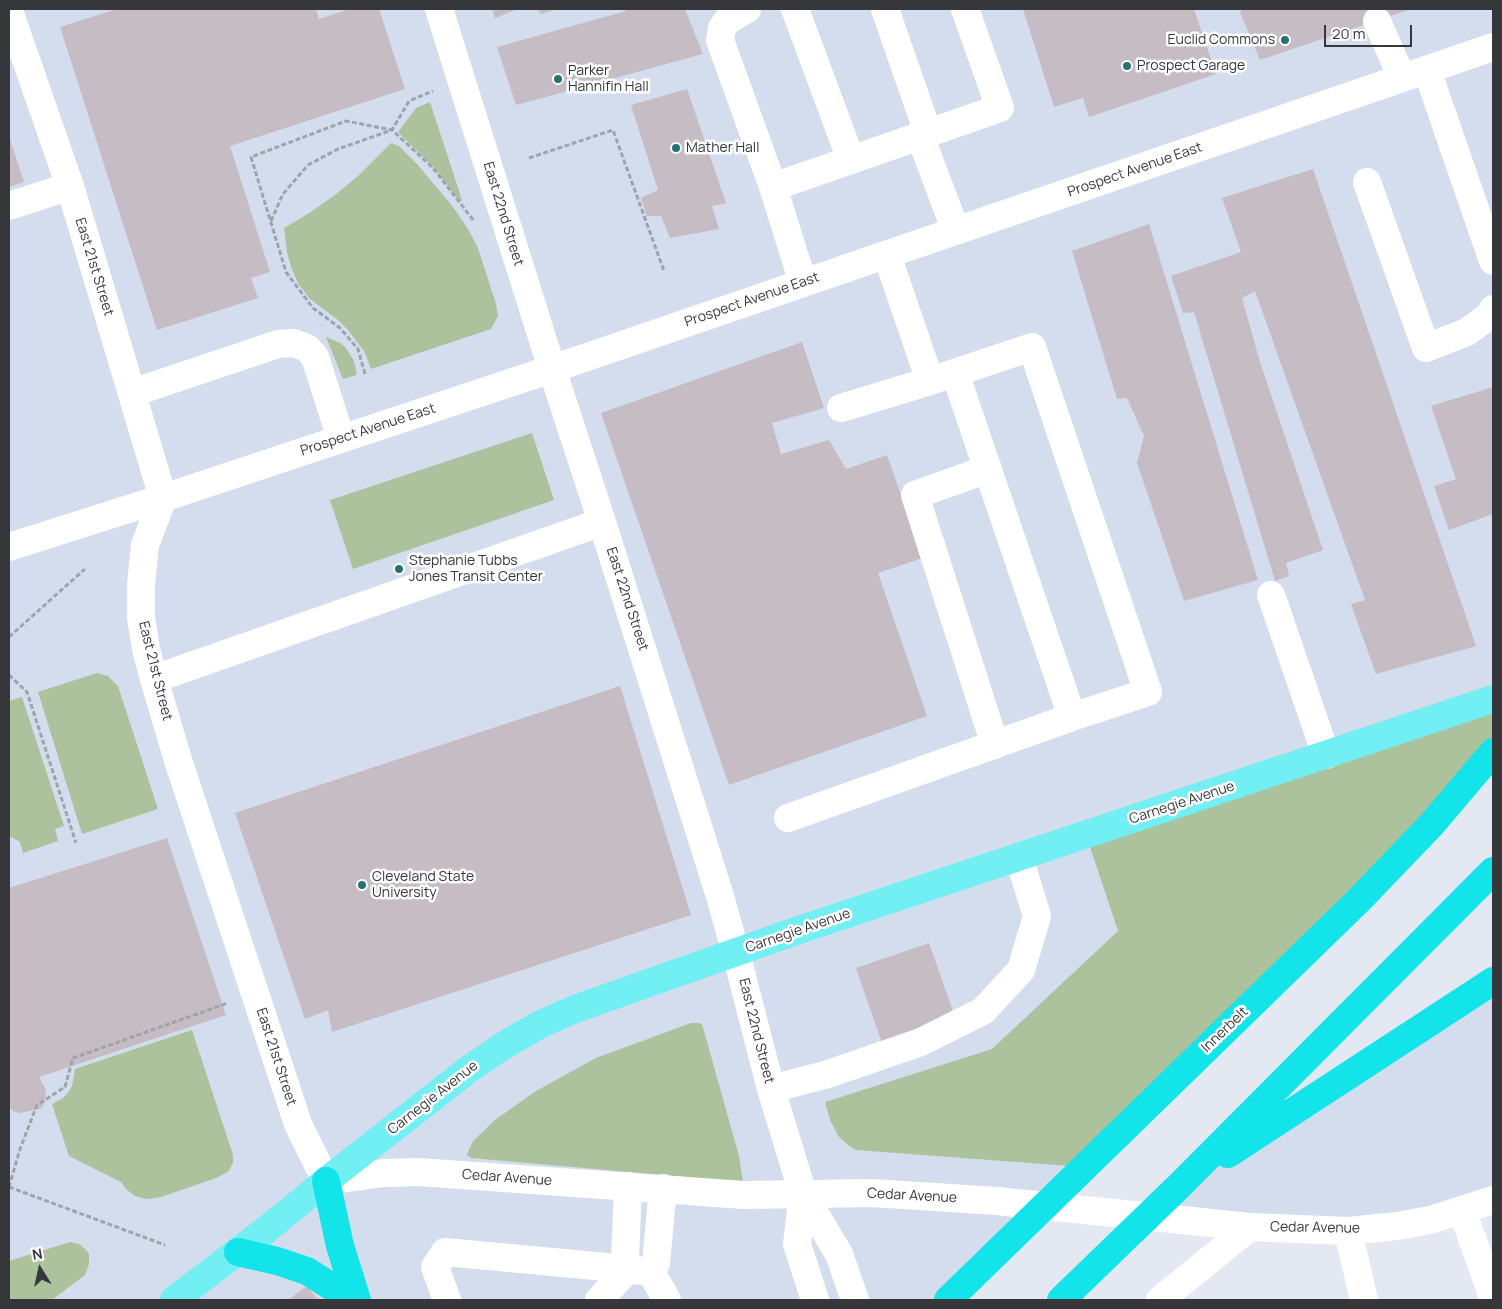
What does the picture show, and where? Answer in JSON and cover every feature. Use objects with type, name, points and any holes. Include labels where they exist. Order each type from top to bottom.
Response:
[{"type":"highway","name":"Innerbelt","points":[[948,1300],[1359,900],[1432,824],[1493,752]]},
{"type":"highway","points":[[1061,1300],[1180,1185],[1493,871]]},
{"type":"highway","points":[[1180,1185],[1493,981]]},
{"type":"highway","points":[[326,1181],[340,1246],[357,1300]]},
{"type":"highway","points":[[238,1252],[277,1261],[307,1271],[337,1290],[348,1300]]},
{"type":"main road","name":"Carnegie Avenue","points":[[174,1300],[238,1252],[469,1069],[506,1044],[541,1024],[575,1009],[796,931],[1492,700]]},
{"type":"street","name":"East 22nd Street","points":[[439,9],[719,893],[771,1090],[802,1194],[839,1254],[855,1300]]},
{"type":"street","points":[[747,9],[727,21],[722,28],[720,40],[773,187],[803,283]]},
{"type":"street","points":[[795,9],[851,160]]},
{"type":"street","points":[[885,9],[956,231]]},
{"type":"street","points":[[773,187],[1000,108],[965,9]]},
{"type":"street","name":"East 21st Street","points":[[9,11],[70,186],[163,498],[145,545],[141,585],[141,618],[146,649],[154,679],[181,769],[298,1124],[326,1181]]},
{"type":"street","points":[[1377,20],[1414,74],[1493,261]]},
{"type":"street","name":"Prospect Avenue East","points":[[9,547],[552,369],[1493,47]]},
{"type":"street","points":[[1367,182],[1426,348],[1468,332],[1490,315],[1493,310]]},
{"type":"street","points":[[9,206],[70,186]]},
{"type":"street","points":[[886,254],[930,381]]},
{"type":"street","points":[[132,393],[278,344],[294,343],[307,348],[315,357],[341,439]]},
{"type":"street","points":[[788,818],[1072,717],[1148,692],[1032,347],[841,408]]},
{"type":"street","points":[[955,372],[1072,717]]},
{"type":"street","points":[[988,469],[915,495],[995,744]]},
{"type":"street","points":[[154,679],[602,522]]},
{"type":"street","points":[[1271,595],[1326,756]]},
{"type":"street","points":[[771,1090],[828,1074],[920,1042],[983,1011],[1021,970],[1037,916],[1018,858]]},
{"type":"street","name":"Cedar Avenue","points":[[326,1181],[384,1173],[419,1172],[744,1195],[872,1193],[997,1202],[1250,1227],[1348,1231],[1398,1226],[1430,1220],[1493,1200]]},
{"type":"street","points":[[628,1186],[625,1260],[640,1270],[667,1300]]},
{"type":"street","points":[[599,1300],[640,1270],[656,1263],[663,1188]]},
{"type":"street","name":"East 22nd Street","points":[[802,1194],[796,1244],[814,1300]]},
{"type":"street","points":[[1462,1210],[1493,1297]]},
{"type":"street","points":[[1160,1300],[1250,1227]]},
{"type":"street","points":[[1348,1231],[1364,1300]]},
{"type":"street","points":[[447,1300],[435,1267],[444,1252],[640,1270]]},
{"type":"path","points":[[270,221],[283,194],[308,164],[338,149],[392,130],[409,101],[433,90]]},
{"type":"path","points":[[365,374],[358,349],[340,328],[313,308],[286,272],[251,157],[346,121],[392,130],[433,168],[476,223]]},
{"type":"path","points":[[529,158],[613,130],[664,271]]},
{"type":"path","points":[[9,637],[85,568]]},
{"type":"path","points":[[9,675],[27,692],[76,843]]},
{"type":"path","points":[[165,1245],[9,1187],[20,1149],[37,1104],[65,1087],[73,1058],[230,1002]]},
{"type":"shaded area","points":[[9,9],[1493,9],[1493,752],[948,1300],[9,1300]]},
{"type":"shaded area","points":[[1493,981],[1493,1200],[1430,1220],[1146,1218],[1180,1185]]},
{"type":"green space","points":[[430,102],[462,200],[460,202],[435,169],[398,132],[416,108]]},
{"type":"green space","points":[[391,143],[399,146],[418,165],[453,207],[468,229],[478,248],[498,316],[491,329],[371,369],[364,351],[347,329],[310,299],[299,285],[287,252],[284,228],[336,194],[357,177]]},
{"type":"green space","points":[[326,337],[345,347],[354,361],[357,375],[343,379]]},
{"type":"green space","points":[[532,433],[554,500],[353,569],[330,500]]},
{"type":"green space","points":[[97,673],[108,676],[118,686],[158,809],[82,834],[38,692]]},
{"type":"green space","points":[[22,697],[64,826],[55,829],[58,841],[23,853],[20,842],[9,836],[9,701]]},
{"type":"green space","points":[[1493,700],[1493,752],[1084,1167],[856,1150],[839,1137],[830,1120],[825,1102],[992,1049],[1118,931],[1086,835]]},
{"type":"green space","points":[[691,1023],[702,1024],[739,1156],[743,1182],[471,1158],[467,1155],[473,1141],[495,1120],[536,1091],[596,1058]]},
{"type":"green space","points":[[192,1030],[233,1155],[233,1163],[228,1172],[161,1197],[146,1199],[135,1196],[121,1182],[69,1156],[52,1104],[68,1093],[72,1086],[75,1069]]},
{"type":"green space","points":[[70,1242],[79,1244],[89,1254],[89,1264],[85,1275],[52,1300],[9,1300],[9,1261]]},
{"type":"building","points":[[117,9],[316,9],[319,19],[349,9],[379,9],[405,89],[230,146],[270,272],[251,278],[258,298],[157,330],[60,27]]},
{"type":"building","points":[[492,9],[518,9],[495,18]]},
{"type":"building","points":[[537,9],[556,9],[541,14]]},
{"type":"building","name":"Parker Hannifin Hall","points":[[625,9],[685,9],[703,54],[516,105],[497,47],[626,11]]},
{"type":"building","name":"Prospect Garage","points":[[1023,9],[1194,9],[1216,74],[1089,117],[1083,98],[1054,107]]},
{"type":"building","name":"Euclid Commons","points":[[1243,9],[1411,9],[1260,60],[1240,12]]},
{"type":"building","name":"Mather Hall","points":[[687,89],[726,203],[712,206],[719,229],[670,238],[661,216],[647,216],[641,198],[658,190],[631,105]]},
{"type":"building","points":[[9,136],[24,182],[9,187]]},
{"type":"building","points":[[1313,169],[1476,646],[1376,674],[1351,604],[1365,600],[1255,291],[1242,298],[1260,362],[1323,550],[1286,563],[1289,576],[1275,581],[1194,312],[1183,313],[1171,276],[1241,252],[1222,198]]},
{"type":"building","points":[[1149,224],[1258,580],[1184,601],[1137,463],[1144,436],[1127,398],[1117,399],[1072,251]]},
{"type":"building","points":[[802,342],[824,408],[772,423],[781,454],[829,440],[846,469],[887,455],[923,558],[878,573],[927,716],[729,785],[601,413]]},
{"type":"building","points":[[1493,387],[1493,514],[1449,530],[1434,486],[1456,479],[1431,406]]},
{"type":"building","points":[[620,686],[691,915],[332,1032],[328,1010],[305,1019],[235,813]]},
{"type":"building","points":[[167,838],[226,1015],[39,1077],[45,1088],[44,1104],[40,1109],[20,1113],[13,1111],[9,1106],[9,888]]},
{"type":"building","points":[[929,943],[955,1017],[882,1043],[856,968]]},
{"type":"building","points":[[307,1286],[318,1300],[288,1300]]},
{"type":"place","name":"Euclid Commons","points":[[1285,40]]},
{"type":"place","name":"Prospect Garage","points":[[1127,66]]},
{"type":"place","name":"Parker Hannifin Hall","points":[[558,79]]},
{"type":"place","name":"Mather Hall","points":[[676,148]]},
{"type":"place","name":"Stephanie Tubbs Jones Transit Center","points":[[399,569]]},
{"type":"place","name":"Cleveland State University","points":[[362,885]]}]
